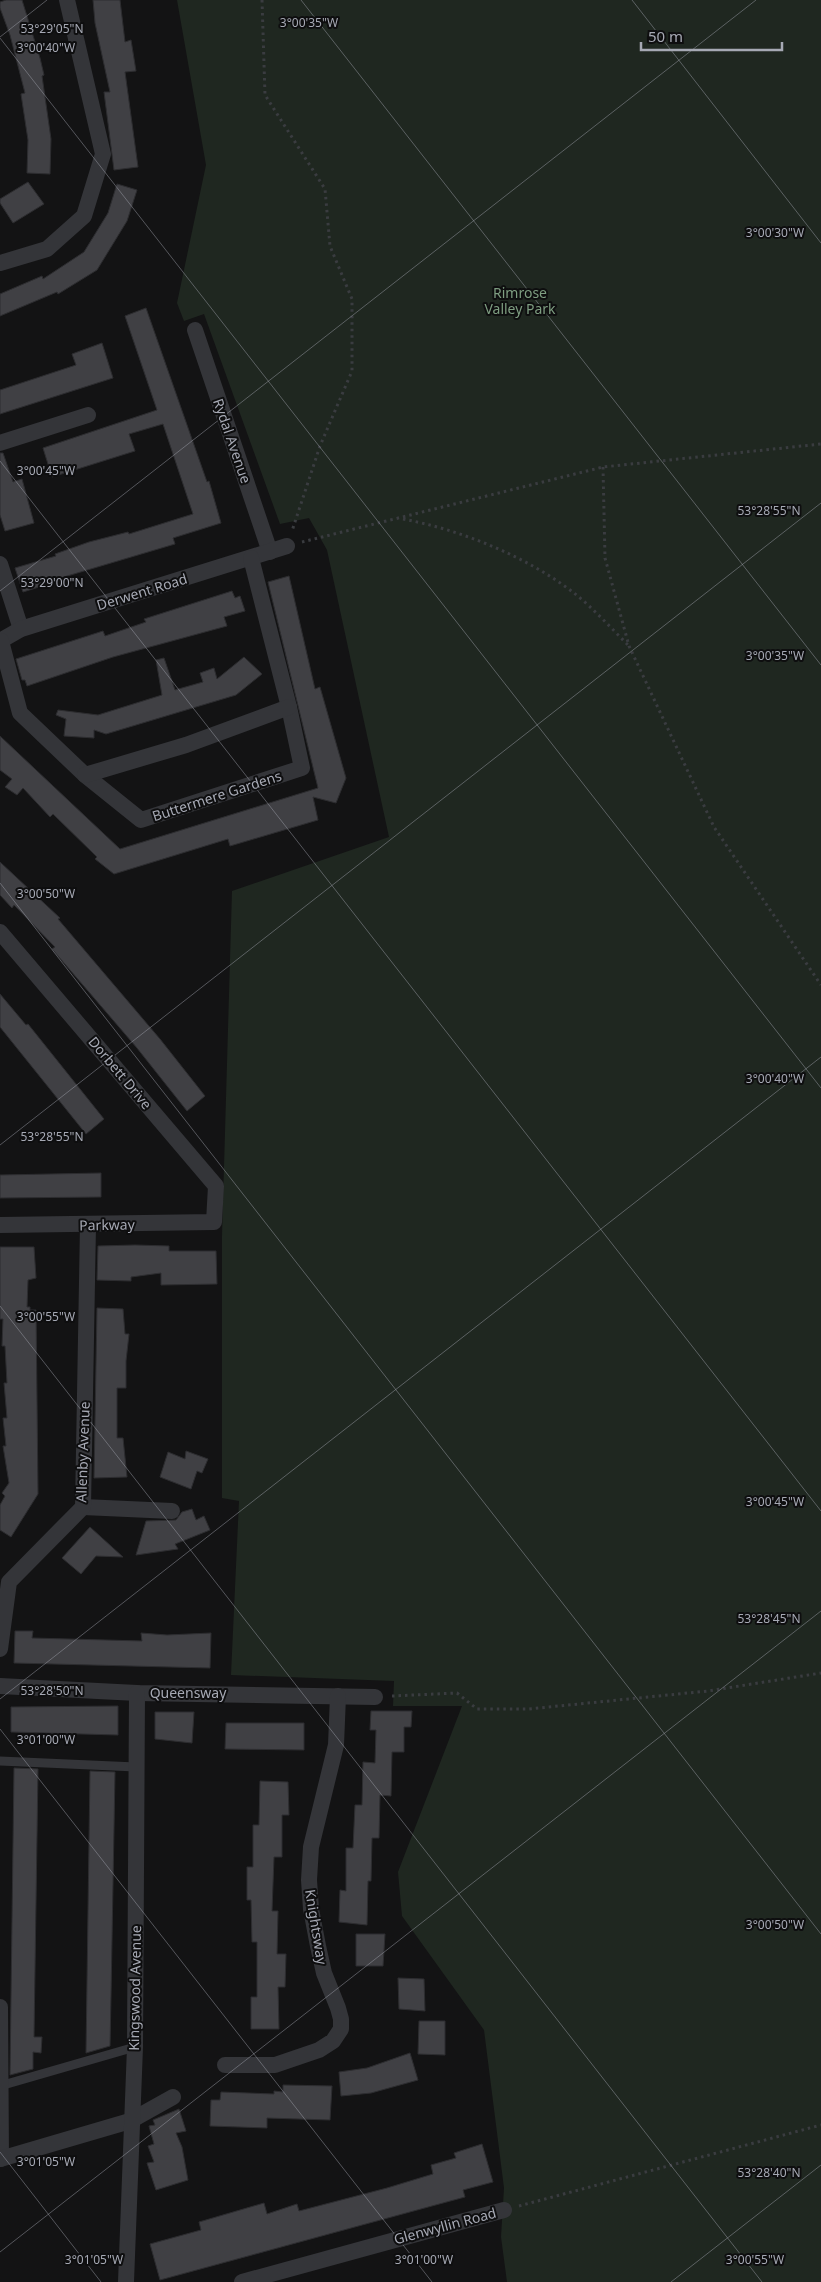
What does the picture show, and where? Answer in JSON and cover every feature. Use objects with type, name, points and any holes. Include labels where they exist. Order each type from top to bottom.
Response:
[{"type":"street","points":[[0,263],[47,250],[84,216],[103,154],[67,0]]},
{"type":"street","name":"Rydal Avenue","points":[[195,330],[270,552]]},
{"type":"street","points":[[0,443],[88,416]]},
{"type":"street","name":"Derwent Road","points":[[0,641],[21,630],[287,546]]},
{"type":"street","name":"Buttermere Gardens","points":[[0,641],[20,713],[85,775],[141,820],[302,768],[289,707],[251,558]]},
{"type":"street","points":[[0,564],[21,630]]},
{"type":"street","points":[[85,775],[186,745],[289,707]]},
{"type":"street","name":"Dorbett Drive","points":[[0,932],[216,1186],[214,1222]]},
{"type":"street","name":"Parkway","points":[[0,1225],[214,1222]]},
{"type":"street","name":"Allenby Avenue","points":[[0,1649],[9,1582],[84,1507],[88,1225]]},
{"type":"street","points":[[84,1507],[172,1512]]},
{"type":"street","name":"Queensway","points":[[0,1686],[137,1693],[375,1697]]},
{"type":"street","name":"Kingswood Avenue","points":[[126,2282],[130,2121],[134,2048],[137,1693]]},
{"type":"street","name":"Knightsway","points":[[225,2065],[275,2066],[319,2050],[332,2041],[341,2029],[342,2019],[324,1973],[318,1946],[311,1909],[309,1880],[312,1847],[336,1745],[338,1696]]},
{"type":"street","points":[[0,2006],[0,2159],[130,2121],[173,2097]]},
{"type":"street","name":"Glenwyllin Road","points":[[242,2282],[504,2210]]},
{"type":"lane","points":[[0,1761],[136,1766]]},
{"type":"lane","points":[[1,2086],[134,2048]]},
{"type":"path","points":[[262,0],[265,95],[325,188],[330,246],[352,299],[352,371],[320,446],[287,546]]},
{"type":"path","points":[[287,546],[603,467],[821,444]]},
{"type":"path","points":[[603,467],[605,558],[629,646],[714,827],[821,984]]},
{"type":"path","points":[[400,518],[435,525],[511,554],[574,593],[629,646]]},
{"type":"path","points":[[375,1697],[457,1693],[477,1709],[529,1709],[708,1691],[821,1673]]},
{"type":"path","points":[[504,2210],[821,2125]]},
{"type":"green space","name":"Rimrose Valley Park","points":[[177,0],[821,0],[821,2282],[507,2282],[501,2237],[504,2188],[484,2030],[402,1916],[398,1872],[462,1706],[393,1706],[394,1681],[231,1675],[239,1501],[222,1498],[222,1236],[232,891],[389,837],[327,550],[309,518],[280,524],[204,314],[184,321],[177,303],[206,165]]},
{"type":"building","points":[[22,0],[40,58],[44,75],[42,76],[51,139],[50,174],[27,173],[28,140],[21,94],[25,93],[10,35],[0,8],[0,2]]},
{"type":"building","points":[[93,0],[120,0],[125,42],[131,40],[136,71],[125,72],[138,167],[114,170],[104,92],[110,92],[95,23]]},
{"type":"building","points":[[28,182],[44,204],[13,223],[0,203],[0,199]]},
{"type":"building","points":[[117,184],[137,190],[127,221],[97,270],[58,294],[57,292],[0,316],[0,294],[42,276],[43,279],[84,252],[108,213]]},
{"type":"building","points":[[146,308],[207,482],[209,481],[221,523],[173,538],[175,544],[57,579],[58,581],[23,592],[15,568],[56,556],[55,554],[89,542],[128,532],[129,534],[193,514],[163,424],[129,434],[135,451],[52,477],[43,448],[157,410],[125,316]]},
{"type":"building","points":[[102,343],[113,378],[0,414],[0,390],[76,365],[72,354]]},
{"type":"building","points":[[0,453],[3,453],[13,482],[22,479],[34,523],[5,531],[0,515]]},
{"type":"building","points":[[289,576],[315,689],[320,687],[346,778],[336,803],[313,797],[318,820],[230,846],[228,839],[114,874],[95,859],[97,857],[53,814],[50,817],[23,788],[17,795],[5,787],[12,779],[0,770],[0,736],[120,849],[318,788],[268,582]]},
{"type":"building","points":[[232,591],[235,598],[240,596],[245,611],[224,617],[227,626],[113,657],[27,686],[25,680],[22,680],[16,659],[103,631],[105,636],[146,622],[144,619]]},
{"type":"building","points":[[244,657],[262,674],[236,695],[106,734],[94,730],[94,738],[64,736],[66,719],[56,715],[58,710],[98,715],[162,695],[156,660],[164,658],[175,690],[203,682],[200,673],[214,668],[217,679]]},
{"type":"building","points":[[0,862],[60,918],[58,919],[160,1039],[205,1096],[187,1111],[137,1048],[52,949],[55,947],[14,905],[12,908],[0,895]]},
{"type":"building","points":[[0,994],[26,1025],[28,1024],[104,1119],[86,1134],[0,1027]]},
{"type":"building","points":[[101,1173],[101,1197],[0,1198],[0,1175]]},
{"type":"building","points":[[98,1246],[169,1246],[169,1251],[216,1251],[217,1284],[161,1285],[161,1273],[131,1277],[131,1281],[97,1280]]},
{"type":"building","points":[[0,1247],[34,1247],[36,1278],[28,1280],[27,1307],[30,1307],[30,1310],[36,1310],[38,1494],[11,1537],[0,1530],[0,1505],[5,1496],[2,1493],[9,1483],[3,1446],[6,1446],[3,1418],[7,1418],[4,1383],[7,1383],[5,1346],[2,1346],[3,1319],[0,1319]]},
{"type":"building","points":[[97,1308],[123,1309],[125,1334],[129,1334],[126,1388],[117,1388],[117,1438],[123,1438],[127,1477],[94,1478]]},
{"type":"building","points":[[186,1451],[208,1459],[202,1473],[197,1471],[191,1489],[160,1477],[168,1452],[185,1459]]},
{"type":"building","points":[[192,1509],[196,1520],[204,1516],[210,1530],[175,1544],[178,1549],[136,1555],[146,1521],[176,1520],[182,1512]]},
{"type":"building","points":[[90,1527],[123,1557],[96,1556],[81,1574],[62,1558]]},
{"type":"building","points":[[15,1631],[33,1631],[32,1638],[142,1641],[141,1633],[167,1635],[211,1633],[210,1668],[14,1663]]},
{"type":"building","points":[[118,1706],[118,1735],[11,1732],[11,1707]]},
{"type":"building","points":[[371,1711],[412,1711],[411,1727],[404,1727],[404,1752],[392,1752],[391,1796],[380,1795],[379,1838],[372,1838],[371,1881],[368,1881],[367,1925],[339,1922],[340,1890],[346,1891],[346,1848],[353,1848],[355,1805],[362,1805],[363,1762],[375,1763],[376,1730],[370,1730]]},
{"type":"building","points":[[155,1712],[194,1712],[192,1743],[155,1739]]},
{"type":"building","points":[[226,1723],[304,1723],[304,1750],[225,1749]]},
{"type":"building","points":[[14,1768],[38,1769],[34,2037],[42,2037],[41,2053],[33,2052],[33,2069],[10,2075]]},
{"type":"building","points":[[90,1771],[115,1772],[110,2046],[86,2053]]},
{"type":"building","points":[[260,1781],[288,1782],[289,1815],[282,1815],[282,1857],[274,1857],[272,1911],[278,1911],[277,1954],[286,1954],[285,1987],[278,1987],[279,2029],[251,2029],[251,1997],[257,1997],[257,1942],[252,1942],[251,1900],[247,1900],[247,1867],[253,1867],[253,1825],[259,1825]]},
{"type":"building","points":[[356,1934],[385,1934],[383,1966],[356,1966]]},
{"type":"building","points":[[398,1978],[424,1979],[425,2011],[399,2009]]},
{"type":"building","points":[[419,2021],[445,2021],[445,2055],[418,2054]]},
{"type":"building","points":[[410,2053],[418,2080],[371,2093],[341,2096],[339,2072],[367,2068]]},
{"type":"building","points":[[283,2085],[332,2086],[330,2120],[267,2118],[267,2128],[210,2126],[211,2100],[220,2100],[221,2092],[274,2094],[274,2091],[283,2092]]},
{"type":"building","points":[[179,2109],[186,2131],[176,2133],[182,2147],[188,2180],[156,2190],[147,2163],[154,2162],[148,2146],[154,2144],[149,2126],[155,2125],[153,2120]]},
{"type":"building","points":[[482,2144],[493,2182],[463,2190],[465,2197],[160,2280],[150,2244],[201,2230],[199,2222],[264,2203],[267,2214],[297,2204],[299,2211],[387,2188],[433,2174],[431,2165],[456,2158],[454,2153]]}]
